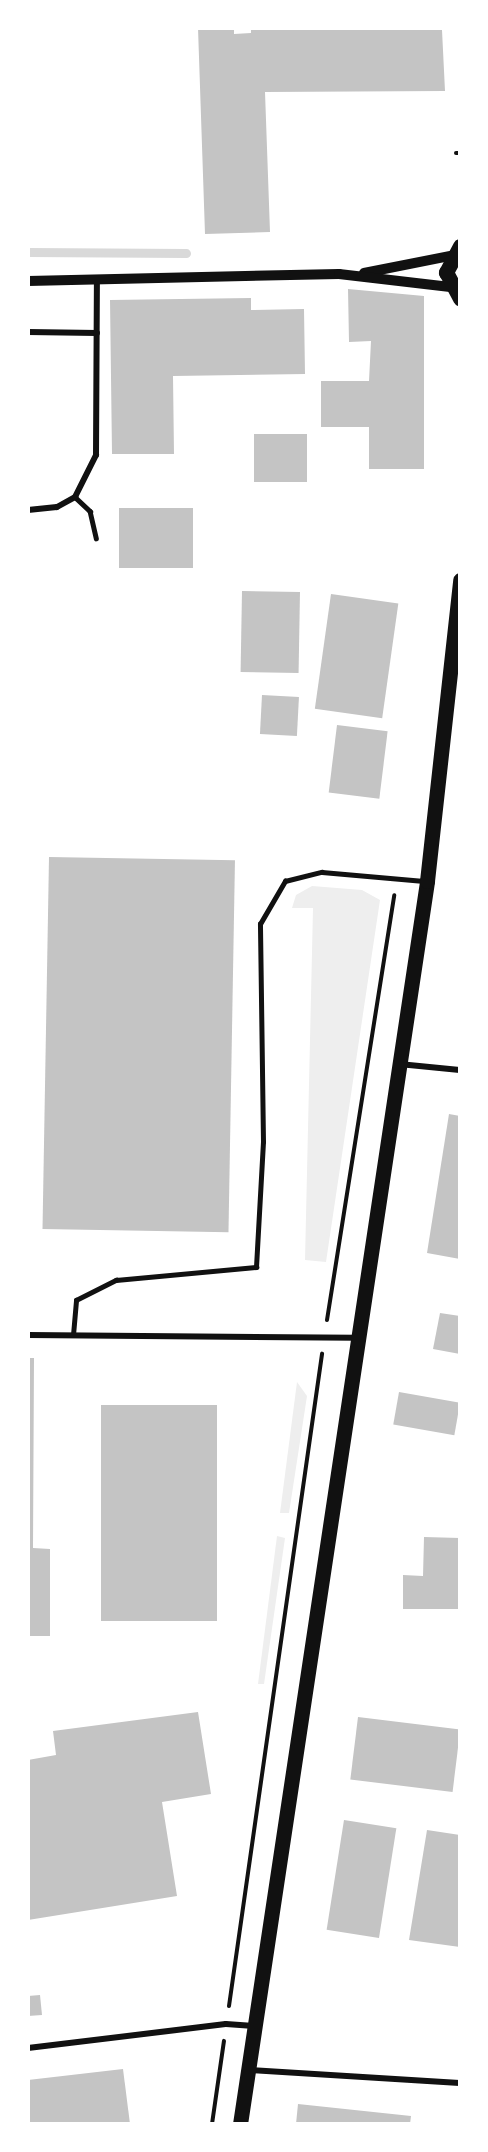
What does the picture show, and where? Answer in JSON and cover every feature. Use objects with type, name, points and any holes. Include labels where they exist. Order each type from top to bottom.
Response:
[{"type":"main road","points":[[455,251],[446,272],[455,293]]},
{"type":"main road","points":[[240,2124],[396,1064],[427,881],[459,580]]},
{"type":"street","points":[[349,276],[455,251]]},
{"type":"street","points":[[28,281],[97,283],[349,276],[455,293]]},
{"type":"street","points":[[28,510],[57,507],[75,497],[96,455],[97,283]]},
{"type":"street","points":[[28,332],[97,333]]},
{"type":"street","points":[[396,1064],[459,1070]]},
{"type":"street","points":[[28,1335],[355,1338]]},
{"type":"street","points":[[28,2048],[226,2024],[255,2026]]},
{"type":"street","points":[[248,2070],[459,2083]]},
{"type":"lane","points":[[75,497],[90,511],[96,538]]},
{"type":"lane","points":[[73,1335],[76,1300],[116,1280],[256,1267],[263,1142],[260,924],[285,881],[322,872],[427,881]]},
{"type":"path","points":[[212,2124],[324,1336],[396,879]]},
{"type":"shaded area","points":[[312,886],[362,890],[380,900],[326,1262],[305,1260],[313,908],[292,908],[296,895]]},
{"type":"shaded area","points":[[297,1382],[307,1396],[289,1513],[280,1513]]},
{"type":"shaded area","points":[[277,1536],[285,1538],[264,1684],[258,1684]]},
{"type":"building","points":[[198,28],[234,28],[234,34],[251,33],[251,28],[442,30],[445,91],[265,92],[270,232],[205,234]]},
{"type":"building","points":[[348,289],[424,296],[424,469],[369,469],[369,427],[321,427],[321,381],[369,381],[371,341],[349,342]]},
{"type":"building","points":[[251,298],[251,310],[304,309],[305,374],[173,376],[174,454],[112,454],[110,300]]},
{"type":"building","points":[[254,434],[307,434],[307,482],[254,482]]},
{"type":"building","points":[[119,508],[193,508],[193,568],[119,568]]},
{"type":"building","points":[[242,591],[300,592],[299,673],[241,672]]},
{"type":"building","points":[[331,594],[398,603],[382,718],[315,709]]},
{"type":"building","points":[[262,695],[299,697],[297,736],[260,734]]},
{"type":"building","points":[[337,725],[388,731],[379,799],[329,792]]},
{"type":"building","points":[[49,857],[235,860],[228,1232],[43,1229]]},
{"type":"building","points":[[449,1114],[460,1116],[460,1259],[427,1253]]},
{"type":"building","points":[[440,1313],[460,1316],[460,1354],[433,1349]]},
{"type":"building","points":[[28,1358],[34,1358],[33,1548],[50,1549],[50,1636],[28,1636]]},
{"type":"building","points":[[399,1392],[460,1403],[454,1435],[393,1424]]},
{"type":"building","points":[[101,1405],[217,1405],[217,1621],[101,1621]]},
{"type":"building","points":[[424,1537],[460,1538],[460,1609],[403,1609],[403,1575],[423,1576]]},
{"type":"building","points":[[198,1712],[211,1794],[162,1802],[177,1896],[28,1920],[28,1760],[56,1755],[53,1731]]},
{"type":"building","points":[[358,1717],[460,1730],[453,1792],[350,1780]]},
{"type":"building","points":[[344,1820],[396,1828],[379,1938],[327,1930]]},
{"type":"building","points":[[427,1830],[460,1835],[460,1947],[409,1940]]},
{"type":"building","points":[[40,1995],[42,2015],[28,2016],[28,1996]]},
{"type":"building","points":[[123,2069],[130,2124],[28,2124],[28,2080]]},
{"type":"building","points":[[298,2104],[411,2116],[410,2124],[296,2124]]},
{"type":"waterway","points":[[28,252],[186,253]]}]
